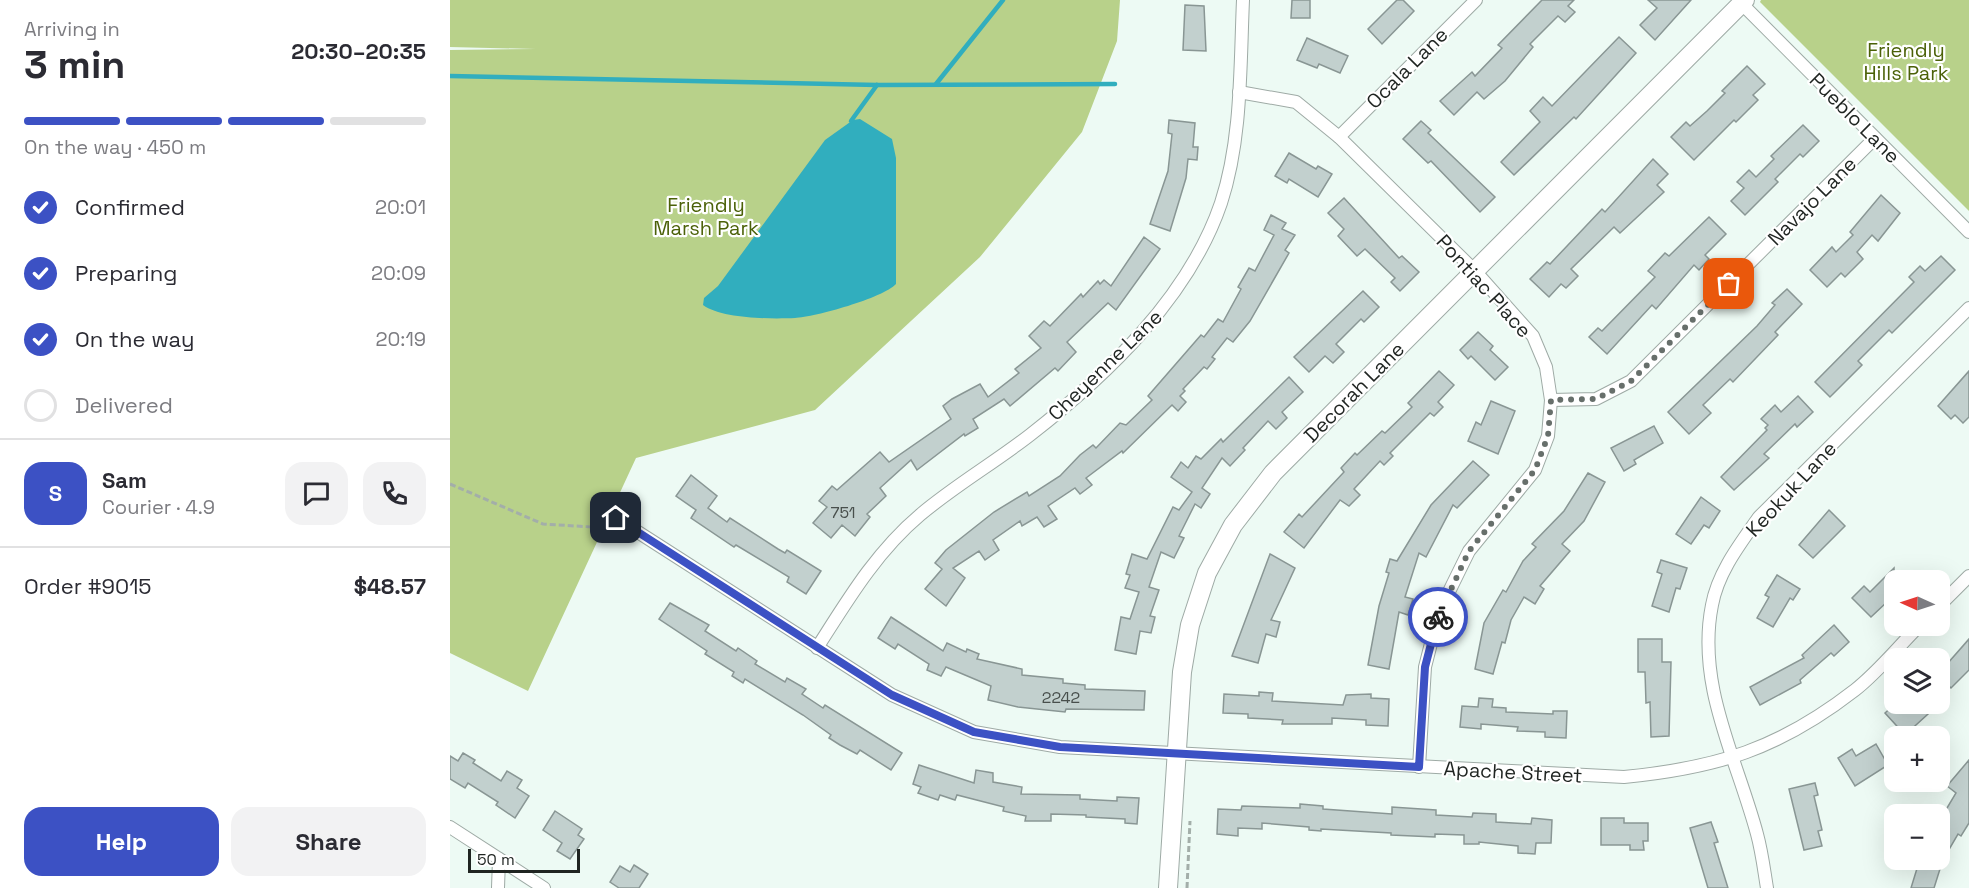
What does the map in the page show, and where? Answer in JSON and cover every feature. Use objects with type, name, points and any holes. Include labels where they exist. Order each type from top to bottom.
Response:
[{"type":"street","name":"Cheyenne Lane","points":[[817,648],[867,570],[919,515],[1030,435],[1081,394],[1168,304],[1197,258],[1221,203],[1234,150],[1244,0]]},
{"type":"street","name":"Ocala Lane","points":[[1339,137],[1476,0]]},
{"type":"street","name":"Pueblo Lane","points":[[1743,2],[1969,232]]},
{"type":"street","name":"Decorah Lane","points":[[1168,888],[1182,672],[1190,625],[1208,573],[1233,525],[1273,473],[1743,2]]},
{"type":"street","name":"Pontiac Place","points":[[1239,92],[1296,102],[1339,137],[1475,271],[1533,336],[1546,367],[1551,400],[1548,436],[1535,470],[1469,551],[1439,612],[1425,667],[1419,767]]},
{"type":"street","name":"Navajo Lane","points":[[1551,400],[1596,399],[1631,381],[1875,138]]},
{"type":"street","name":"Keokuk Lane","points":[[1767,888],[1758,836],[1713,695],[1707,653],[1712,603],[1730,557],[1759,517],[1969,308]]},
{"type":"street","name":"Apache Street","points":[[616,518],[892,695],[974,732],[1060,747],[1624,777],[1681,772],[1734,759],[1798,729],[1856,689],[1909,636]]},
{"type":"street","points":[[1950,595],[1969,576]]},
{"type":"street","points":[[450,827],[544,888]]},
{"type":"street","points":[[498,888],[499,859]]},
{"type":"path","points":[[450,484],[543,524],[609,529],[616,518]]},
{"type":"path","points":[[1187,888],[1191,810]]},
{"type":"green space","name":"Friendly Marsh Park","points":[[450,0],[1120,0],[1117,41],[1082,132],[980,257],[815,410],[636,458],[528,691],[450,653],[450,50],[536,49],[450,47]]},
{"type":"green space","name":"Friendly Hills Park","points":[[1761,0],[1969,0],[1969,211],[1760,2]]},
{"type":"water","points":[[860,119],[892,139],[896,158],[896,284],[878,295],[848,306],[795,318],[734,316],[711,310],[703,305],[704,298],[718,286],[825,140],[853,120]]},
{"type":"building","points":[[1292,0],[1310,0],[1310,18],[1291,18]]},
{"type":"building","points":[[1397,0],[1403,0],[1414,11],[1382,44],[1368,29]]},
{"type":"building","points":[[1542,0],[1574,0],[1568,6],[1575,12],[1565,22],[1558,16],[1530,44],[1533,47],[1505,81],[1484,99],[1477,92],[1454,115],[1440,101],[1472,72],[1475,76],[1502,48],[1498,45]]},
{"type":"building","points":[[1648,0],[1691,0],[1655,40],[1640,25],[1657,8]]},
{"type":"building","points":[[1185,5],[1204,6],[1206,51],[1183,50]]},
{"type":"building","points":[[1619,37],[1636,53],[1576,119],[1574,117],[1514,175],[1501,162],[1540,122],[1530,111],[1543,97],[1552,106]]},
{"type":"building","points":[[1307,38],[1348,56],[1340,73],[1319,64],[1317,68],[1297,60]]},
{"type":"building","points":[[1747,66],[1765,84],[1753,95],[1758,100],[1736,122],[1734,120],[1694,160],[1671,137],[1686,122],[1690,126],[1707,111],[1725,93],[1722,91]]},
{"type":"building","points":[[1169,120],[1195,123],[1193,147],[1198,147],[1197,160],[1188,159],[1186,178],[1170,231],[1150,224],[1168,171],[1172,134],[1168,133]]},
{"type":"building","points":[[1421,121],[1431,130],[1428,133],[1495,197],[1480,212],[1431,161],[1428,163],[1403,139]]},
{"type":"building","points":[[1803,125],[1819,141],[1803,157],[1800,154],[1775,179],[1778,182],[1745,215],[1731,201],[1744,188],[1737,182],[1749,170],[1756,177],[1774,159],[1771,156]]},
{"type":"building","points":[[1289,153],[1316,169],[1318,166],[1332,174],[1318,197],[1289,179],[1287,183],[1275,176]]},
{"type":"building","points":[[1653,159],[1668,174],[1657,185],[1664,192],[1620,233],[1614,227],[1571,269],[1578,276],[1566,288],[1561,284],[1549,297],[1530,279],[1547,262],[1550,264],[1602,209],[1605,212]]},
{"type":"building","points":[[1881,195],[1900,213],[1878,241],[1872,235],[1857,252],[1863,259],[1845,277],[1841,273],[1827,287],[1810,270],[1832,247],[1836,252],[1853,235],[1850,232]]},
{"type":"building","points":[[1344,198],[1399,258],[1402,256],[1419,272],[1400,291],[1391,282],[1395,278],[1365,249],[1357,256],[1338,236],[1344,229],[1328,213]]},
{"type":"building","points":[[1271,215],[1286,223],[1282,229],[1295,235],[1285,250],[1289,253],[1250,321],[1233,342],[1227,338],[1212,357],[1215,359],[1207,369],[1204,367],[1183,389],[1185,391],[1180,396],[1186,402],[1178,411],[1172,405],[1123,453],[1122,451],[1086,478],[1092,485],[1080,494],[1075,488],[1048,506],[1057,519],[1044,527],[1037,517],[1022,526],[1020,521],[993,540],[999,550],[985,560],[979,551],[953,568],[965,578],[946,606],[925,589],[942,569],[935,563],[946,550],[994,512],[1027,492],[1029,496],[1060,476],[1080,455],[1093,445],[1096,448],[1120,423],[1126,425],[1152,400],[1148,396],[1201,335],[1204,337],[1218,319],[1223,322],[1241,289],[1238,287],[1249,268],[1255,271],[1274,235],[1264,230]]},
{"type":"building","points":[[1709,217],[1726,234],[1705,255],[1709,259],[1699,270],[1694,265],[1656,309],[1652,305],[1607,354],[1589,337],[1598,328],[1602,331],[1655,277],[1648,271],[1665,253],[1669,256]]},
{"type":"building","points":[[1144,237],[1160,249],[1116,310],[1108,303],[1067,342],[1076,352],[1058,371],[1055,368],[1010,406],[1004,399],[973,419],[978,428],[965,436],[964,434],[917,470],[911,460],[880,488],[886,496],[867,514],[870,517],[855,536],[842,525],[831,538],[813,523],[827,507],[819,501],[832,486],[837,490],[880,452],[889,462],[951,419],[943,406],[952,399],[980,384],[988,397],[1019,373],[1015,369],[1041,348],[1029,336],[1044,321],[1050,326],[1081,294],[1083,297],[1098,281],[1100,284],[1104,280],[1111,286]]},
{"type":"building","points":[[1941,256],[1955,270],[1892,333],[1889,330],[1858,361],[1862,365],[1830,397],[1815,382],[1914,282],[1909,277],[1920,266],[1925,271]]},
{"type":"building","points":[[1787,289],[1802,304],[1775,332],[1778,335],[1733,382],[1730,379],[1703,405],[1711,413],[1689,434],[1668,412],[1757,326],[1775,305],[1772,303]]},
{"type":"building","points":[[1363,291],[1379,307],[1364,322],[1361,319],[1336,344],[1344,352],[1333,363],[1325,356],[1309,372],[1294,357]]},
{"type":"building","points":[[1478,332],[1493,346],[1490,350],[1508,367],[1495,380],[1471,356],[1468,359],[1460,350]]},
{"type":"building","points":[[1439,371],[1454,385],[1438,402],[1443,407],[1434,416],[1430,413],[1390,453],[1393,456],[1384,465],[1380,461],[1354,489],[1360,495],[1349,506],[1340,500],[1304,548],[1284,532],[1299,514],[1302,517],[1344,472],[1341,468],[1355,453],[1357,455],[1382,431],[1385,433],[1412,407],[1408,403]]},
{"type":"building","points":[[1969,371],[1969,417],[1963,423],[1955,415],[1951,419],[1938,406]]},
{"type":"building","points":[[1289,377],[1303,392],[1282,412],[1287,418],[1276,429],[1268,421],[1230,466],[1222,458],[1202,488],[1210,494],[1201,508],[1195,504],[1179,536],[1184,538],[1174,558],[1161,552],[1149,587],[1159,590],[1150,616],[1155,617],[1151,633],[1140,631],[1136,654],[1115,650],[1121,617],[1130,619],[1139,592],[1125,588],[1130,575],[1126,574],[1132,554],[1147,559],[1173,507],[1179,510],[1192,492],[1171,477],[1181,462],[1188,468],[1196,456],[1201,459],[1221,439],[1223,442]]},
{"type":"building","points":[[1798,396],[1813,412],[1797,427],[1795,424],[1764,454],[1769,458],[1734,490],[1721,477],[1767,430],[1765,428],[1768,425],[1761,419],[1775,405],[1781,412]]},
{"type":"building","points":[[1491,401],[1515,411],[1498,454],[1468,441],[1476,422],[1481,425]]},
{"type":"building","points":[[1654,426],[1663,443],[1634,460],[1636,464],[1624,471],[1611,448]]},
{"type":"building","points":[[1473,461],[1489,475],[1457,508],[1453,505],[1426,557],[1419,553],[1405,597],[1413,599],[1408,615],[1399,612],[1389,669],[1368,665],[1379,606],[1389,573],[1386,572],[1390,559],[1397,561],[1431,505]]},
{"type":"building","points":[[1588,473],[1605,482],[1584,521],[1562,544],[1570,551],[1540,586],[1544,589],[1535,604],[1524,597],[1511,620],[1505,643],[1502,642],[1493,674],[1475,669],[1484,623],[1503,590],[1506,592],[1523,561],[1536,547],[1532,544],[1564,511]]},
{"type":"building","points":[[691,475],[717,496],[708,508],[727,522],[730,518],[778,549],[785,553],[787,550],[821,571],[806,594],[787,582],[789,577],[736,545],[734,547],[691,518],[696,510],[676,496]]},
{"type":"building","points":[[1701,497],[1720,511],[1709,528],[1704,525],[1691,544],[1676,534]]},
{"type":"building","points":[[1829,510],[1845,526],[1813,558],[1799,545]]},
{"type":"building","points":[[1270,554],[1295,568],[1271,620],[1280,622],[1276,637],[1266,634],[1258,663],[1232,656]]},
{"type":"building","points":[[1661,560],[1687,568],[1680,589],[1676,588],[1669,612],[1652,606],[1662,574],[1657,572]]},
{"type":"building","points":[[1777,575],[1800,589],[1793,600],[1790,598],[1773,627],[1757,618],[1769,597],[1765,595]]},
{"type":"building","points":[[1884,578],[1884,605],[1871,617],[1852,598],[1864,586],[1870,592]]},
{"type":"building","points":[[670,603],[709,625],[705,631],[736,651],[738,648],[757,661],[755,664],[785,682],[787,678],[806,689],[802,694],[823,708],[825,705],[902,753],[891,770],[860,750],[857,754],[840,745],[829,738],[831,735],[803,715],[745,679],[743,683],[732,676],[734,672],[705,654],[707,651],[659,619]]},
{"type":"building","points":[[891,617],[943,651],[947,643],[966,652],[967,649],[979,654],[977,659],[1022,669],[1022,675],[1063,679],[1063,683],[1085,685],[1085,689],[1145,691],[1144,710],[1066,709],[1065,712],[1018,707],[988,700],[991,686],[946,667],[941,676],[927,670],[929,664],[898,644],[895,649],[878,638]]},
{"type":"building","points":[[1834,625],[1849,642],[1834,656],[1831,653],[1800,680],[1801,683],[1760,705],[1750,687],[1804,658],[1802,655]]},
{"type":"building","points":[[1638,639],[1662,639],[1662,662],[1671,662],[1669,736],[1651,737],[1650,702],[1646,703],[1645,672],[1638,672]]},
{"type":"building","points":[[1969,639],[1969,670],[1951,688],[1950,661]]},
{"type":"building","points":[[1259,692],[1273,693],[1272,701],[1343,705],[1346,695],[1371,694],[1371,698],[1389,699],[1388,726],[1366,725],[1366,720],[1332,718],[1332,724],[1282,724],[1283,720],[1248,718],[1248,714],[1223,713],[1224,694],[1259,696]]},
{"type":"building","points":[[1479,698],[1493,699],[1492,707],[1506,708],[1506,712],[1553,714],[1553,711],[1567,711],[1566,738],[1545,737],[1545,732],[1517,731],[1518,727],[1481,724],[1481,729],[1460,727],[1462,706],[1478,707]]},
{"type":"building","points":[[1886,714],[1928,714],[1915,726],[1897,726]]},
{"type":"building","points":[[1876,744],[1884,758],[1884,768],[1855,786],[1838,758],[1852,749],[1856,756]]},
{"type":"building","points":[[463,753],[475,760],[473,763],[501,781],[507,771],[522,780],[517,788],[529,796],[515,818],[496,805],[498,802],[468,783],[465,788],[450,779],[450,756],[458,761]]},
{"type":"building","points":[[1969,760],[1969,823],[1961,836],[1958,834],[1950,848],[1949,804],[1956,793],[1950,788],[1950,782]]},
{"type":"building","points":[[919,765],[974,783],[976,770],[993,773],[993,782],[1022,787],[1021,794],[1080,795],[1080,799],[1117,801],[1117,797],[1139,798],[1137,824],[1125,823],[1125,819],[1051,814],[1051,821],[1025,821],[1026,816],[1003,811],[1004,807],[957,795],[955,800],[940,795],[938,800],[918,793],[921,787],[913,784]]},
{"type":"building","points":[[1815,783],[1818,795],[1814,796],[1822,830],[1818,831],[1822,846],[1804,850],[1789,789]]},
{"type":"building","points":[[1300,804],[1323,806],[1323,809],[1392,814],[1392,807],[1436,810],[1436,815],[1472,817],[1473,813],[1496,814],[1496,822],[1531,824],[1532,818],[1552,820],[1551,843],[1536,843],[1535,854],[1518,853],[1518,846],[1479,842],[1479,844],[1464,844],[1464,835],[1435,834],[1435,837],[1321,829],[1321,831],[1309,830],[1309,827],[1262,823],[1262,829],[1238,828],[1238,836],[1217,834],[1218,809],[1241,810],[1242,806],[1300,808]]},
{"type":"building","points":[[555,811],[582,829],[578,835],[584,839],[570,859],[557,851],[562,843],[543,830]]},
{"type":"building","points":[[1601,818],[1624,818],[1624,823],[1648,823],[1648,841],[1643,841],[1644,850],[1630,850],[1630,845],[1601,845]]},
{"type":"building","points":[[1711,822],[1718,842],[1714,843],[1728,888],[1708,888],[1690,828]]},
{"type":"building","points":[[634,865],[648,874],[639,888],[619,888],[610,882],[620,866],[630,872]]},
{"type":"building","points":[[1917,870],[1940,870],[1934,888],[1911,888]]},
{"type":"waterway","points":[[936,84],[1003,0]]},
{"type":"waterway","points":[[450,76],[877,85],[1115,84]]},
{"type":"waterway","points":[[851,121],[877,85]]},
{"type":"way so far","points":[[1438,617],[1469,551],[1535,470],[1548,436],[1551,400],[1596,399],[1631,381],[1729,284]]},
{"type":"route","points":[[616,518],[892,695],[974,732],[1060,747],[1419,767],[1425,667],[1438,617]]}]
